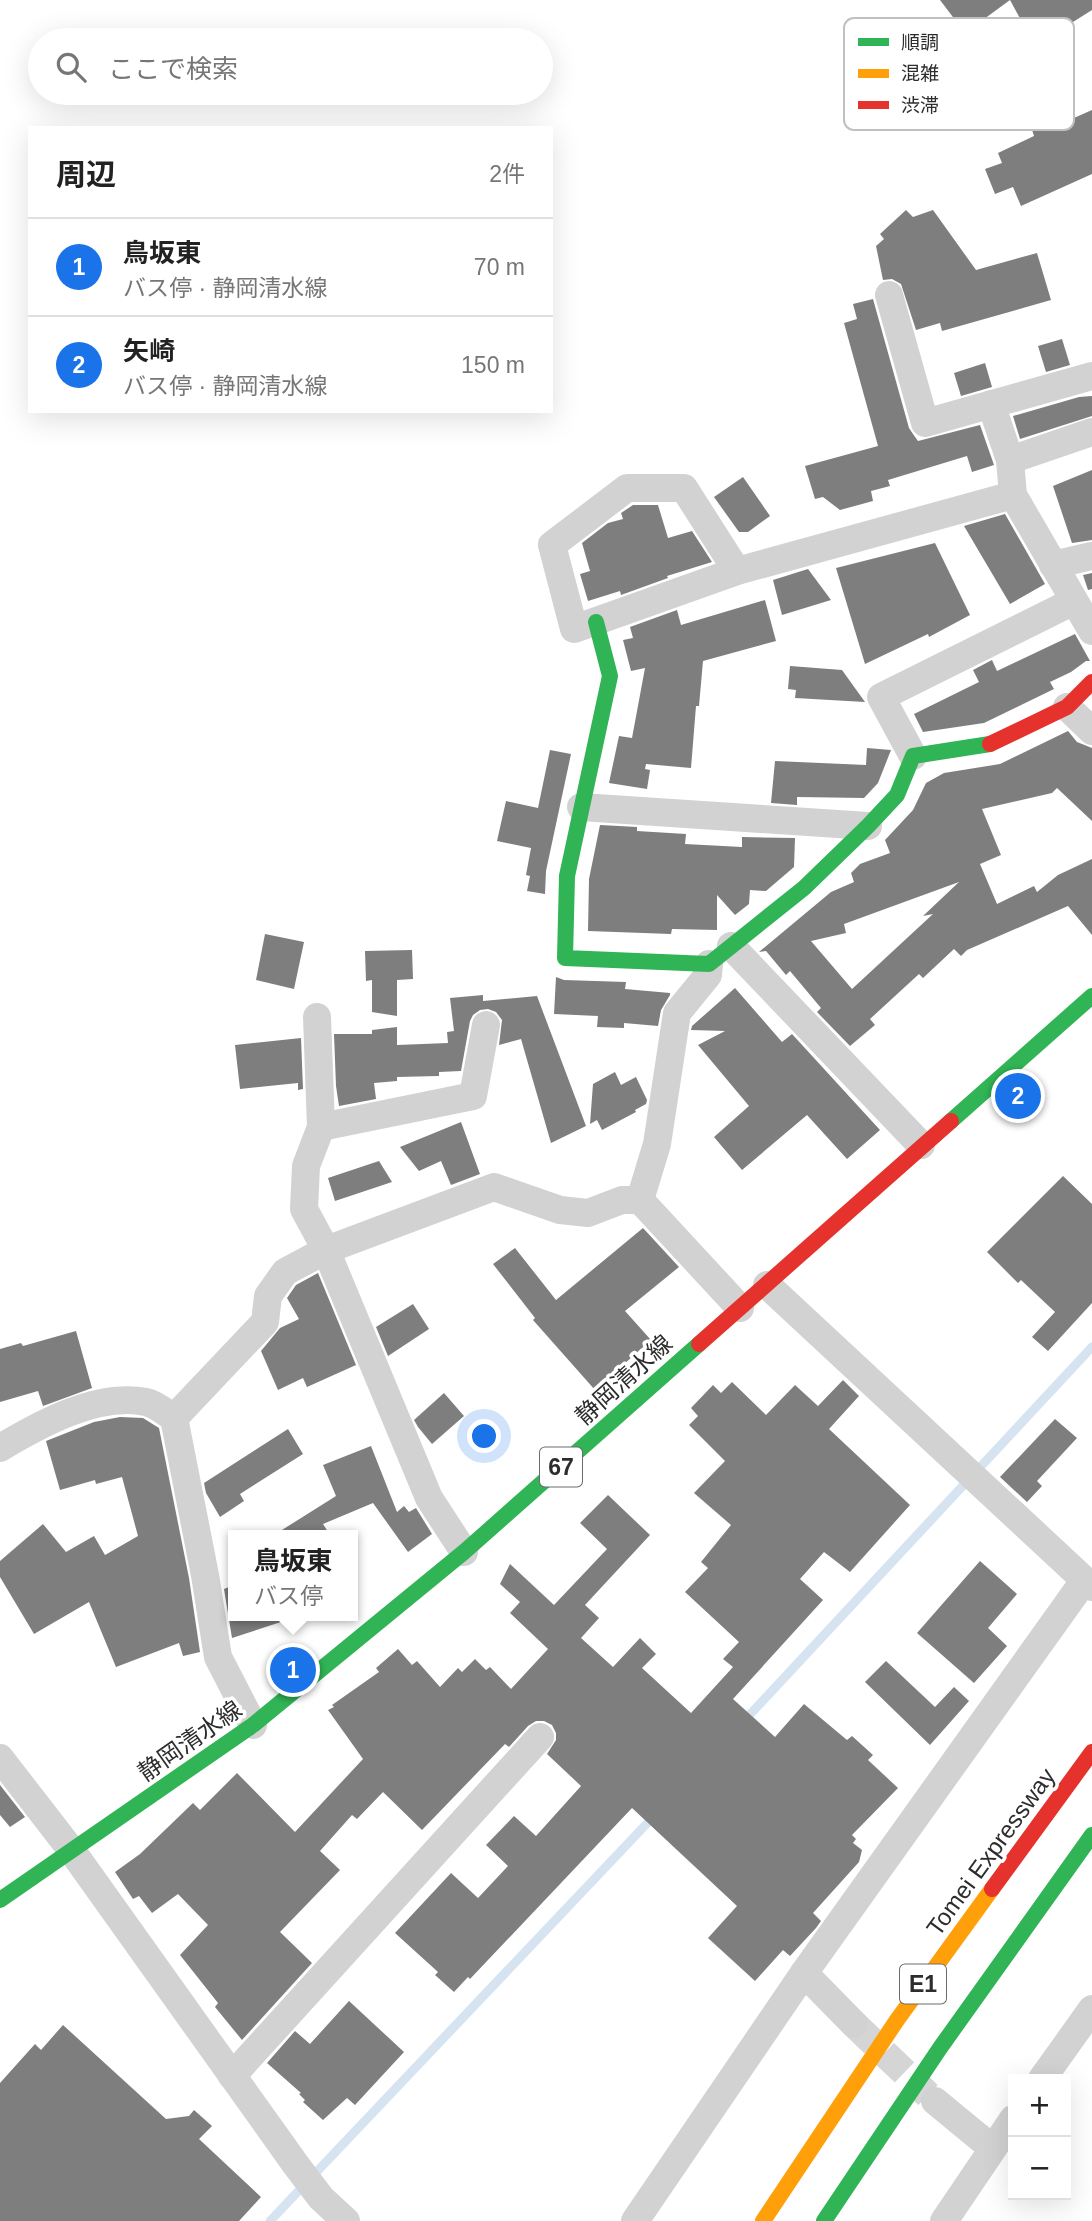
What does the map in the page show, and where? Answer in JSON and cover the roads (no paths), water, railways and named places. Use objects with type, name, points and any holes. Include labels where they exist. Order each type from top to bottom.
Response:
[{"type":"main road","points":[[596,622],[610,676],[567,877],[565,958],[709,964],[804,888],[868,826],[897,795],[913,755],[991,744],[1068,708],[1092,682]]},
{"type":"main road","name":"静岡清水線","points":[[0,1900],[253,1726],[464,1552],[1092,996]]},
{"type":"main road","name":"Tomei Expressway","points":[[763,2221],[897,2020],[1092,1752]]},
{"type":"main road","name":"E1","points":[[824,2221],[940,2048],[1092,1835]]},
{"type":"street","points":[[889,295],[925,423],[1092,376]]},
{"type":"street","points":[[991,404],[1010,460],[1013,495],[1092,631]]},
{"type":"street","points":[[1010,460],[1092,432]]},
{"type":"street","points":[[737,571],[684,488],[627,488],[552,545],[574,629],[737,571],[1013,495]]},
{"type":"street","points":[[1053,565],[1092,556]]},
{"type":"street","points":[[913,755],[881,697],[1074,601]]},
{"type":"street","points":[[1068,708],[1092,730]]},
{"type":"street","points":[[581,807],[868,826]]},
{"type":"street","points":[[731,946],[921,1145]]},
{"type":"street","points":[[640,1200],[657,1144],[677,1013],[708,975],[709,964]]},
{"type":"street","points":[[317,1017],[321,1127],[306,1166],[304,1209],[326,1250],[429,1499],[464,1552]]},
{"type":"street","points":[[321,1127],[473,1096],[486,1026]]},
{"type":"street","points":[[174,1418],[265,1322],[268,1296],[285,1272],[326,1250],[494,1187],[560,1210],[588,1213],[622,1200],[640,1200],[740,1308]]},
{"type":"street","points":[[635,2221],[804,1973],[1088,1584],[767,1285]]},
{"type":"street","points":[[0,1448],[40,1424],[111,1400],[149,1402],[174,1418],[218,1657],[253,1726]]},
{"type":"street","points":[[232,2076],[540,1737]]},
{"type":"street","points":[[0,1758],[72,1851],[296,2165],[321,2198],[346,2221]]},
{"type":"street","points":[[804,1973],[854,2024]]},
{"type":"street","points":[[1046,2074],[1092,2009]]},
{"type":"street","points":[[935,2101],[992,2148]]},
{"type":"street","points":[[944,2221],[1008,2126]]},
{"type":"waterway","points":[[743,1722],[1092,1347]]},
{"type":"waterway","points":[[270,2221],[654,1816]]},
{"type":"tunnel","points":[[854,2024],[928,2095]]},
{"type":"place","name":"矢崎","points":[[1018,1096]]},
{"type":"place","name":"鳥坂東","points":[[293,1670]]}]
